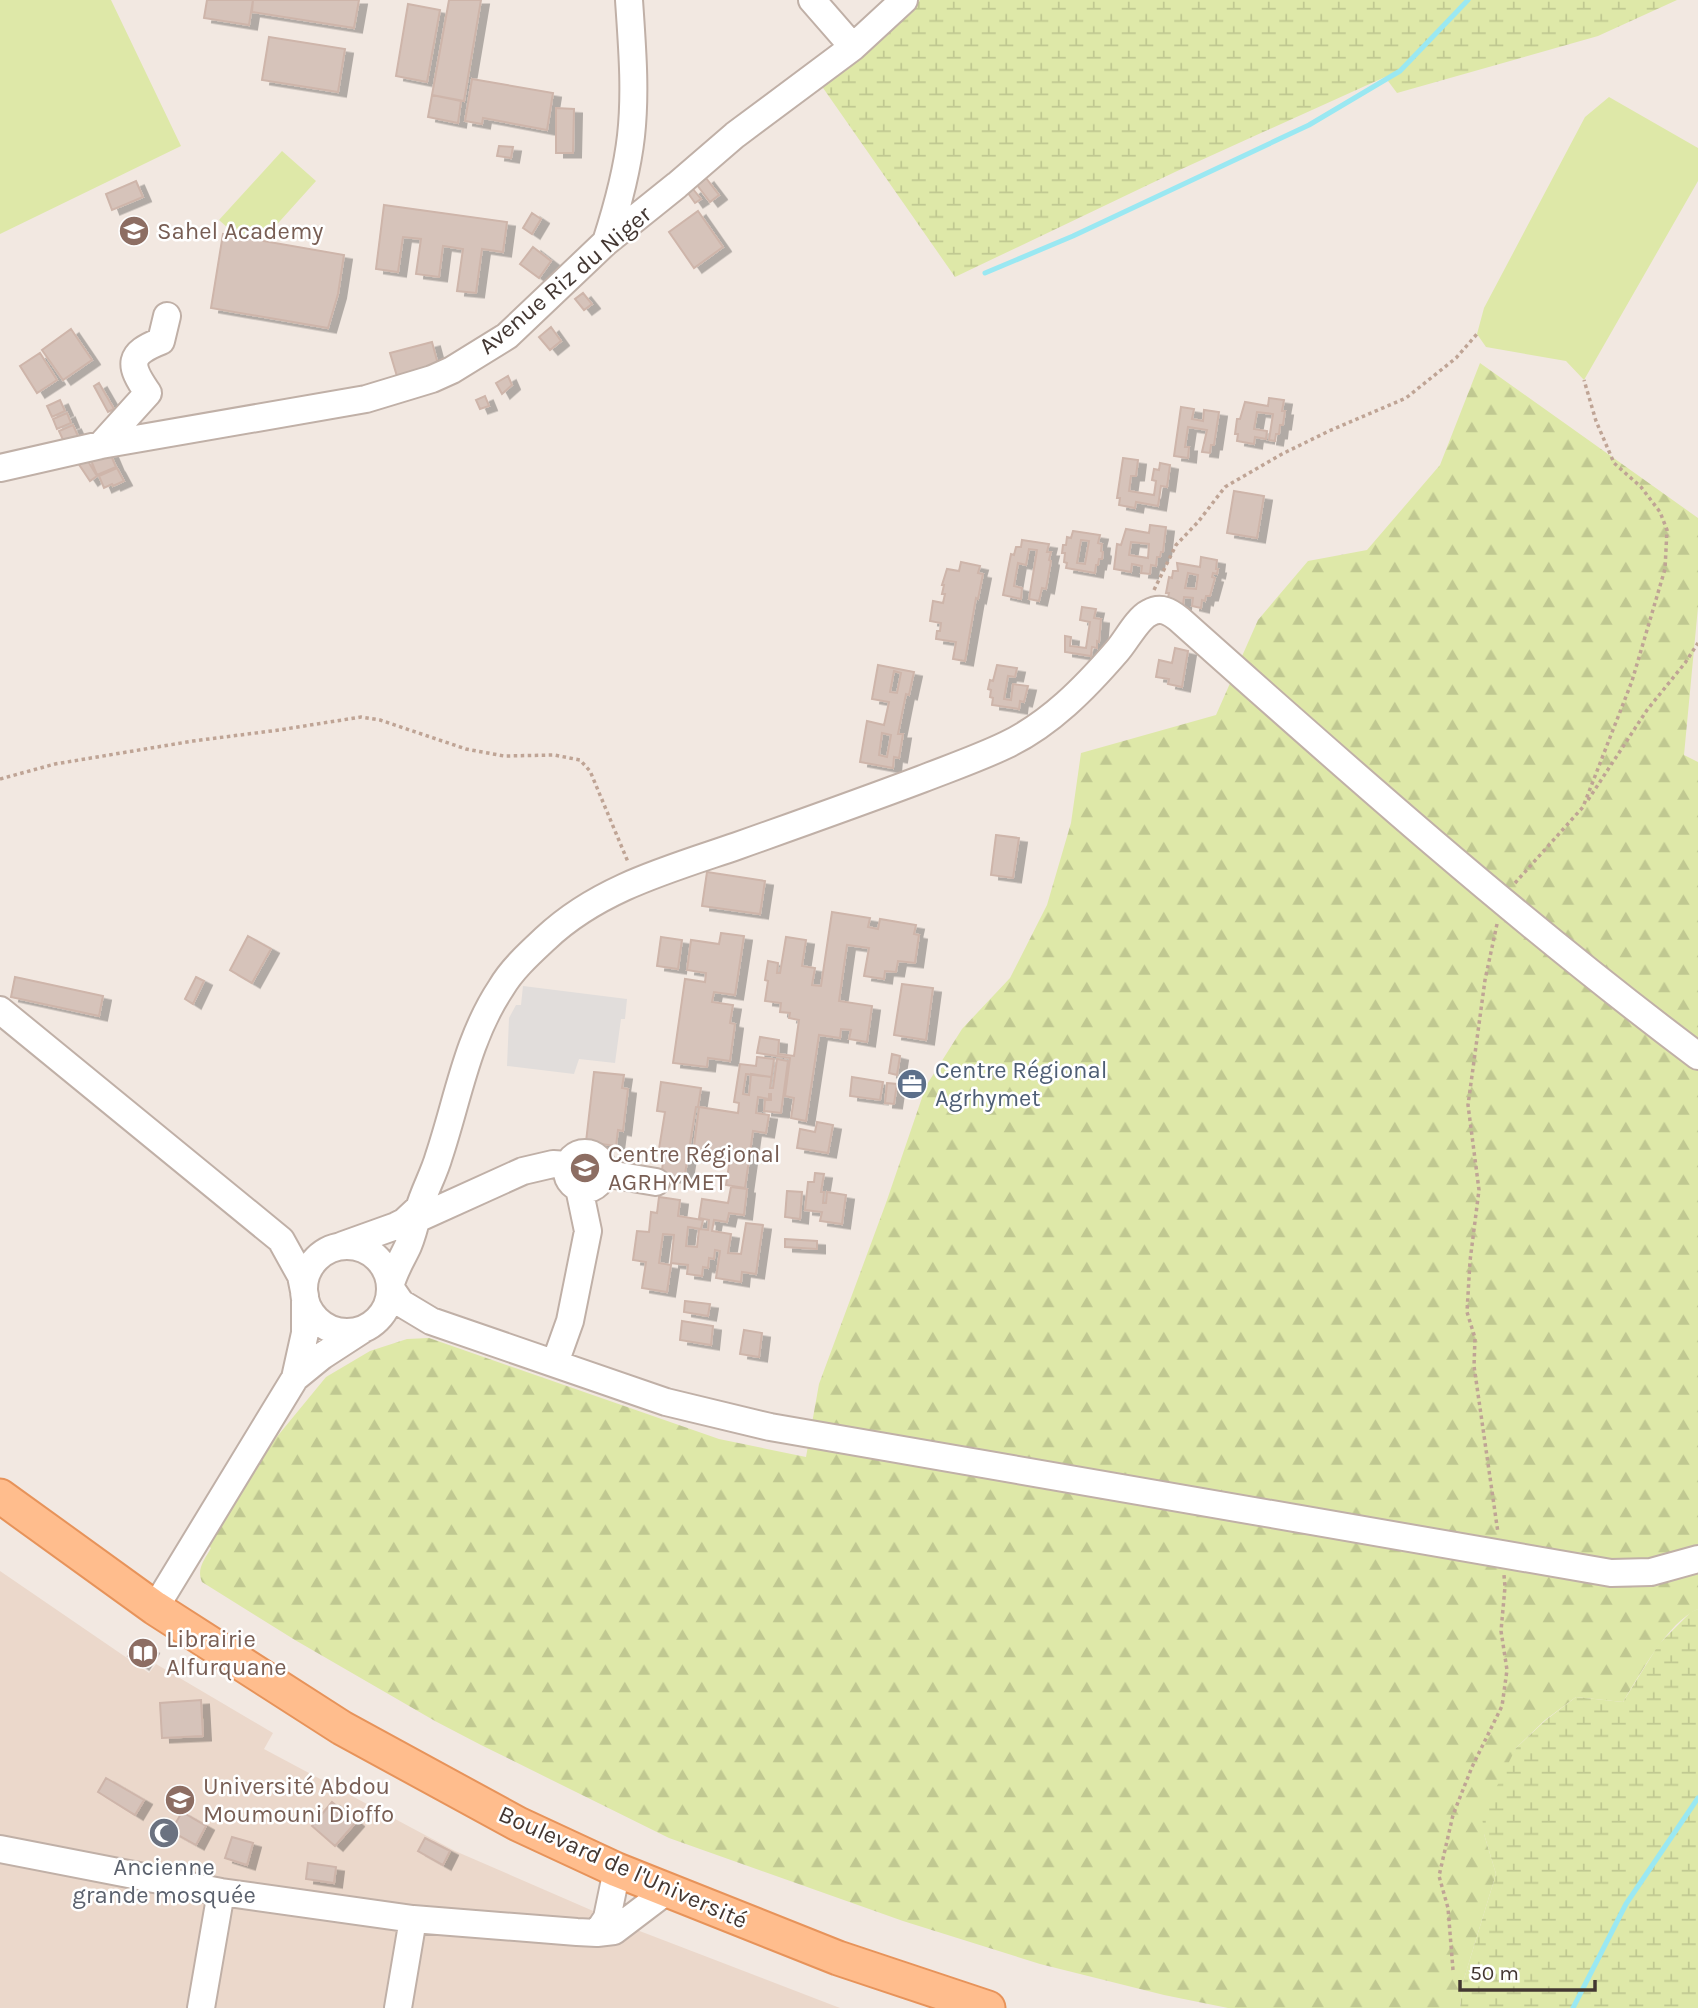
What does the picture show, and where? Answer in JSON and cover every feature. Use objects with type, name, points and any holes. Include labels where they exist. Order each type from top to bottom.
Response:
[{"type":"main road","name":"Boulevard de l'Université","points":[[0,1496],[155,1608],[342,1728],[518,1824],[617,1870],[838,1958],[988,2008]]},
{"type":"street","points":[[606,242],[620,192],[631,136],[633,103],[629,0]]},
{"type":"street","points":[[812,0],[853,47]]},
{"type":"street","name":"Avenue Riz du Niger","points":[[0,468],[101,445],[366,400],[432,379],[471,359],[507,336],[606,242],[735,135],[853,47],[904,0]]},
{"type":"street","points":[[101,445],[148,393],[139,381],[134,363],[142,348],[161,341],[167,316]]},
{"type":"street","points":[[295,1378],[380,1317],[388,1303],[397,1264],[407,1249],[439,1157],[479,1027],[502,986],[549,935],[589,904],[637,881],[850,806],[1023,737],[1074,697],[1103,667],[1141,619],[1160,609],[1169,611],[1180,619],[1364,782],[1503,900],[1698,1056]]},
{"type":"street","points":[[0,1010],[281,1240],[301,1276],[304,1296],[313,1315],[328,1328],[348,1332],[402,1318],[431,1321]]},
{"type":"street","points":[[155,1608],[295,1378],[305,1333],[304,1285],[312,1263],[329,1249],[382,1233],[418,1213],[523,1171],[553,1164],[591,1188],[598,1184],[603,1173],[656,1182]]},
{"type":"street","points":[[555,1363],[570,1321],[588,1231],[574,1176]]},
{"type":"street","points":[[281,1240],[351,1245],[370,1252],[384,1267],[390,1287],[401,1303],[431,1321],[666,1402],[770,1427],[1611,1573],[1651,1572],[1698,1559]]},
{"type":"street","points":[[0,1849],[221,1892],[413,1919],[597,1933],[614,1931],[668,1890]]},
{"type":"street","points":[[597,1933],[607,1918],[617,1870]]},
{"type":"street","points":[[201,2008],[221,1892]]},
{"type":"street","points":[[398,2008],[413,1919]]},
{"type":"path","points":[[1149,613],[1155,589],[1176,545],[1225,487],[1305,442],[1406,398],[1456,358],[1477,334]]},
{"type":"path","points":[[1583,807],[1632,681],[1665,569],[1667,530],[1660,512],[1641,487],[1614,463],[1596,421],[1584,380]]},
{"type":"path","points":[[1453,1970],[1448,1908],[1439,1876],[1453,1815],[1472,1767],[1502,1706],[1507,1670],[1501,1630],[1505,1587],[1476,1388],[1475,1338],[1467,1312],[1479,1190],[1468,1105],[1485,980],[1503,900],[1518,879],[1583,807],[1647,710],[1698,643]]},
{"type":"path","points":[[0,779],[55,764],[152,748],[361,717],[380,720],[466,750],[504,756],[554,755],[580,760],[590,771],[637,881]]},
{"type":"shaded area","points":[[523,986],[627,999],[625,1019],[621,1019],[615,1063],[579,1059],[574,1074],[507,1066],[509,1018],[516,1005],[521,1005]]},
{"type":"shaded area","name":"Université Abdou Moumouni Dioffo","points":[[0,1571],[149,1673],[156,1664],[273,1733],[264,1749],[455,1851],[637,1930],[840,2008],[0,2008]]},
{"type":"green space","points":[[0,0],[111,0],[181,146],[0,234]]},
{"type":"green space","points":[[920,0],[1677,0],[1598,36],[1397,93],[1385,77],[1175,172],[955,277],[821,85]]},
{"type":"green space","points":[[1609,97],[1698,148],[1698,181],[1584,380],[1566,361],[1486,347],[1477,334],[1484,308],[1585,117]]},
{"type":"green space","points":[[282,151],[316,181],[262,241],[238,237],[219,220]]},
{"type":"green space","points":[[1480,363],[1698,518],[1698,607],[1684,755],[1698,762],[1698,1609],[1665,1637],[1623,1702],[1576,1697],[1545,1720],[1516,1748],[1484,1834],[1496,1874],[1463,1982],[1460,2008],[1228,2008],[1040,1964],[903,1921],[669,1838],[435,1721],[295,1640],[202,1582],[201,1568],[211,1548],[204,1542],[271,1444],[326,1377],[370,1351],[407,1339],[429,1338],[719,1439],[806,1457],[819,1384],[926,1086],[962,1029],[1010,978],[1047,905],[1071,823],[1081,753],[1216,715],[1258,620],[1308,561],[1367,550],[1440,465]]},
{"type":"green space","points":[[1698,1609],[1698,2008],[1460,2008],[1463,1982],[1496,1874],[1484,1834],[1482,1816],[1516,1748],[1576,1697],[1623,1702],[1659,1644],[1691,1612]]},
{"type":"building","points":[[207,0],[253,0],[249,25],[204,18]]},
{"type":"building","points":[[253,0],[359,0],[354,28],[252,12]]},
{"type":"building","points":[[449,0],[481,0],[464,101],[432,95]]},
{"type":"building","points":[[408,4],[440,10],[427,82],[396,76]]},
{"type":"building","points":[[269,37],[345,49],[338,92],[262,80]]},
{"type":"building","points":[[472,79],[553,93],[547,130],[483,118],[482,124],[465,121]]},
{"type":"building","points":[[432,95],[461,101],[458,123],[428,117]]},
{"type":"building","points":[[556,108],[574,109],[573,153],[556,153]]},
{"type":"building","points":[[499,146],[513,147],[511,158],[497,156]]},
{"type":"building","points":[[706,178],[719,195],[710,202],[697,185]]},
{"type":"building","points":[[136,181],[143,197],[112,210],[106,194]]},
{"type":"building","points":[[693,189],[701,199],[695,203],[688,193]]},
{"type":"building","points":[[384,205],[507,222],[503,252],[482,249],[476,293],[457,291],[463,249],[443,246],[439,277],[416,274],[421,239],[403,237],[398,272],[376,269]]},
{"type":"building","points":[[698,211],[723,247],[694,268],[669,232]]},
{"type":"building","points":[[532,213],[541,219],[532,234],[523,228]]},
{"type":"building","points":[[223,234],[344,255],[338,294],[328,328],[211,308]]},
{"type":"building","points":[[533,247],[551,261],[539,278],[520,264]]},
{"type":"building","points":[[583,293],[592,304],[584,310],[575,299]]},
{"type":"building","points":[[551,327],[561,341],[550,350],[539,337]]},
{"type":"building","points":[[71,329],[92,360],[63,380],[42,350]]},
{"type":"building","points":[[432,342],[440,372],[399,383],[390,353]]},
{"type":"building","points":[[40,353],[57,380],[37,393],[20,366]]},
{"type":"building","points":[[508,376],[512,385],[502,394],[496,383]]},
{"type":"building","points":[[99,383],[114,409],[108,412],[94,386]]},
{"type":"building","points":[[485,396],[489,406],[480,409],[476,400]]},
{"type":"building","points":[[1269,398],[1284,400],[1283,425],[1280,425],[1275,441],[1269,440],[1273,414],[1257,412],[1254,429],[1267,431],[1266,439],[1255,437],[1254,444],[1237,441],[1237,419],[1240,419],[1245,402],[1268,406]]},
{"type":"building","points":[[60,400],[65,411],[52,417],[47,406]]},
{"type":"building","points":[[1181,407],[1194,409],[1192,419],[1203,421],[1204,410],[1219,412],[1214,445],[1211,445],[1210,453],[1202,452],[1207,430],[1188,427],[1185,447],[1189,447],[1188,458],[1174,456]]},
{"type":"building","points":[[67,413],[71,423],[57,429],[53,419]]},
{"type":"building","points":[[73,425],[78,436],[64,442],[59,431]]},
{"type":"building","points":[[110,453],[116,467],[97,475],[90,458]]},
{"type":"building","points":[[86,458],[97,476],[90,481],[78,463]]},
{"type":"building","points":[[1123,458],[1138,460],[1136,476],[1131,476],[1129,491],[1154,495],[1154,469],[1159,470],[1160,463],[1170,465],[1167,487],[1161,486],[1158,506],[1136,502],[1135,508],[1119,505],[1120,498],[1117,498]]},
{"type":"building","points":[[117,468],[124,481],[104,488],[99,476]]},
{"type":"building","points":[[1234,491],[1264,496],[1257,538],[1227,533]]},
{"type":"building","points":[[1150,525],[1166,527],[1163,552],[1157,557],[1156,566],[1151,565],[1150,574],[1141,573],[1142,566],[1132,564],[1131,572],[1114,569],[1117,544],[1121,545],[1126,529],[1149,533]],"holes":[[[1131,542],[1149,544],[1148,558],[1129,555]]]},
{"type":"building","points":[[1073,531],[1100,535],[1098,543],[1102,544],[1103,552],[1095,573],[1066,568],[1063,545],[1066,545],[1067,537],[1071,538]],"holes":[[[1081,540],[1089,541],[1085,564],[1077,563]]]},
{"type":"building","points":[[1022,540],[1049,544],[1047,552],[1051,552],[1051,561],[1046,589],[1042,588],[1039,601],[1029,599],[1037,550],[1029,549],[1026,565],[1018,563],[1014,586],[1022,588],[1021,599],[1003,595],[1011,554],[1014,555],[1016,547],[1021,547]]},
{"type":"building","points":[[1201,557],[1217,560],[1218,569],[1217,574],[1213,573],[1212,577],[1215,578],[1210,596],[1206,596],[1205,601],[1202,600],[1201,608],[1192,606],[1193,598],[1184,597],[1183,605],[1167,602],[1169,577],[1172,578],[1173,571],[1178,571],[1177,563],[1200,567]],"holes":[[[1188,573],[1198,575],[1196,589],[1185,588]]]},
{"type":"building","points":[[961,562],[980,566],[978,573],[983,574],[965,661],[953,659],[956,642],[936,639],[941,623],[930,621],[933,601],[943,603],[945,594],[942,594],[942,585],[947,569],[959,571]]},
{"type":"building","points":[[1082,607],[1096,609],[1094,618],[1101,619],[1099,642],[1097,641],[1097,648],[1092,647],[1091,656],[1065,652],[1065,636],[1071,637],[1070,646],[1086,648],[1090,622],[1080,620]]},
{"type":"building","points":[[1175,648],[1188,651],[1182,687],[1168,684],[1169,679],[1156,677],[1159,660],[1172,663]]},
{"type":"building","points":[[878,665],[914,672],[909,695],[906,694],[898,734],[903,734],[899,758],[894,757],[893,768],[860,762],[867,721],[884,725],[889,702],[872,699]],"holes":[[[894,671],[901,673],[897,693],[890,692]],[[882,733],[891,735],[887,757],[879,755]]]},
{"type":"building","points":[[997,665],[1017,668],[1015,677],[1008,676],[1004,699],[1011,700],[1013,684],[1028,686],[1024,702],[1020,701],[1019,709],[992,705],[991,690],[988,689]]},
{"type":"building","points":[[996,835],[1019,838],[1013,878],[991,875]]},
{"type":"building","points":[[707,872],[765,881],[760,914],[702,906]]},
{"type":"building","points":[[832,912],[870,918],[868,927],[878,929],[880,919],[916,925],[914,934],[919,935],[915,963],[898,961],[896,972],[885,971],[884,979],[864,976],[869,948],[847,945],[839,1001],[872,1006],[867,1042],[849,1039],[851,1030],[841,1029],[840,1038],[819,1035],[806,1121],[791,1118],[794,1098],[785,1096],[790,1058],[757,1053],[760,1037],[779,1040],[778,1054],[794,1056],[799,1020],[789,1018],[790,1013],[780,1012],[781,1003],[765,1001],[768,981],[765,980],[768,961],[778,963],[777,973],[780,973],[786,937],[806,940],[802,966],[815,968],[812,985],[821,986]]},
{"type":"building","points":[[721,933],[744,936],[735,995],[714,992],[712,1002],[733,1005],[730,1023],[735,1024],[730,1061],[708,1058],[707,1067],[673,1063],[685,979],[705,982],[706,973],[687,970],[691,940],[719,944]]},
{"type":"building","points":[[248,936],[271,949],[252,983],[230,970]]},
{"type":"building","points":[[661,937],[682,940],[678,969],[657,966]]},
{"type":"building","points":[[15,977],[103,996],[99,1016],[11,997]]},
{"type":"building","points":[[196,977],[204,981],[193,1004],[185,999]]},
{"type":"building","points":[[902,984],[933,988],[926,1040],[894,1035]]},
{"type":"building","points":[[892,1054],[900,1056],[897,1075],[889,1073]]},
{"type":"building","points":[[757,1057],[774,1059],[770,1088],[773,1088],[777,1059],[788,1061],[781,1113],[764,1111],[765,1100],[771,1100],[771,1094],[769,1099],[758,1097],[756,1113],[769,1115],[766,1133],[753,1131],[745,1188],[726,1185],[730,1159],[693,1154],[699,1107],[738,1113],[739,1103],[734,1102],[740,1064],[756,1066]],"holes":[[[746,1074],[751,1075],[749,1095],[743,1094]]]},
{"type":"building","points":[[594,1072],[624,1075],[622,1088],[628,1089],[623,1131],[618,1130],[616,1146],[586,1142]]},
{"type":"building","points":[[852,1077],[883,1082],[880,1100],[850,1096]]},
{"type":"building","points":[[661,1082],[701,1088],[684,1180],[661,1176],[665,1150],[659,1149],[665,1112],[657,1111]]},
{"type":"building","points":[[887,1083],[897,1084],[894,1104],[885,1103]]},
{"type":"building","points":[[817,1122],[833,1125],[828,1153],[797,1148],[800,1129],[815,1132]]},
{"type":"building","points":[[815,1173],[824,1174],[821,1192],[824,1192],[823,1203],[826,1203],[827,1192],[846,1195],[842,1224],[820,1221],[822,1212],[805,1210],[808,1182],[814,1182]]},
{"type":"building","points":[[731,1187],[747,1189],[744,1215],[729,1213],[727,1222],[714,1220],[712,1231],[731,1234],[728,1253],[741,1254],[746,1223],[763,1225],[756,1274],[742,1272],[741,1282],[716,1278],[720,1251],[715,1250],[714,1259],[709,1258],[708,1268],[703,1267],[702,1276],[687,1274],[688,1265],[671,1263],[674,1235],[663,1234],[659,1263],[671,1265],[667,1292],[642,1288],[646,1262],[633,1260],[637,1231],[649,1232],[651,1212],[657,1213],[659,1197],[680,1200],[678,1216],[703,1220],[701,1229],[688,1227],[686,1246],[697,1247],[699,1229],[708,1230],[709,1220],[699,1218],[702,1199],[728,1203]]},
{"type":"building","points":[[787,1191],[802,1192],[800,1219],[785,1217]]},
{"type":"building","points":[[785,1239],[817,1241],[817,1249],[785,1247]]},
{"type":"building","points":[[685,1301],[710,1304],[708,1316],[684,1312]]},
{"type":"building","points":[[682,1321],[713,1326],[711,1345],[680,1340]]},
{"type":"building","points":[[744,1330],[762,1333],[759,1357],[740,1354]]},
{"type":"building","points":[[138,1641],[151,1649],[141,1665],[128,1656]]},
{"type":"building","points":[[201,1700],[203,1736],[162,1738],[160,1703]]},
{"type":"building","points":[[106,1778],[144,1800],[135,1815],[98,1792]]},
{"type":"building","points":[[332,1802],[356,1822],[335,1846],[312,1826]]},
{"type":"building","points":[[182,1812],[206,1826],[196,1845],[171,1831]]},
{"type":"building","points":[[232,1837],[253,1843],[247,1865],[225,1858]]},
{"type":"building","points":[[425,1838],[450,1851],[443,1865],[418,1851]]},
{"type":"building","points":[[308,1863],[336,1867],[334,1883],[306,1879]]},
{"type":"waterway","points":[[985,273],[1073,236],[1309,125],[1400,71],[1468,0]]},
{"type":"waterway","points":[[1573,2008],[1626,1904],[1698,1798]]},
{"type":"place","name":"Sahel Academy","points":[[134,231]]},
{"type":"place","name":"Centre Régional Agrhymet","points":[[912,1084]]},
{"type":"place","name":"Centre Régional AGRHYMET","points":[[585,1168]]},
{"type":"place","name":"Librairie Alfurquane","points":[[143,1653]]},
{"type":"place","name":"Université Abdou Moumouni Dioffo","points":[[180,1800]]},
{"type":"place","name":"Ancienne grande mosquée","points":[[164,1833]]}]
